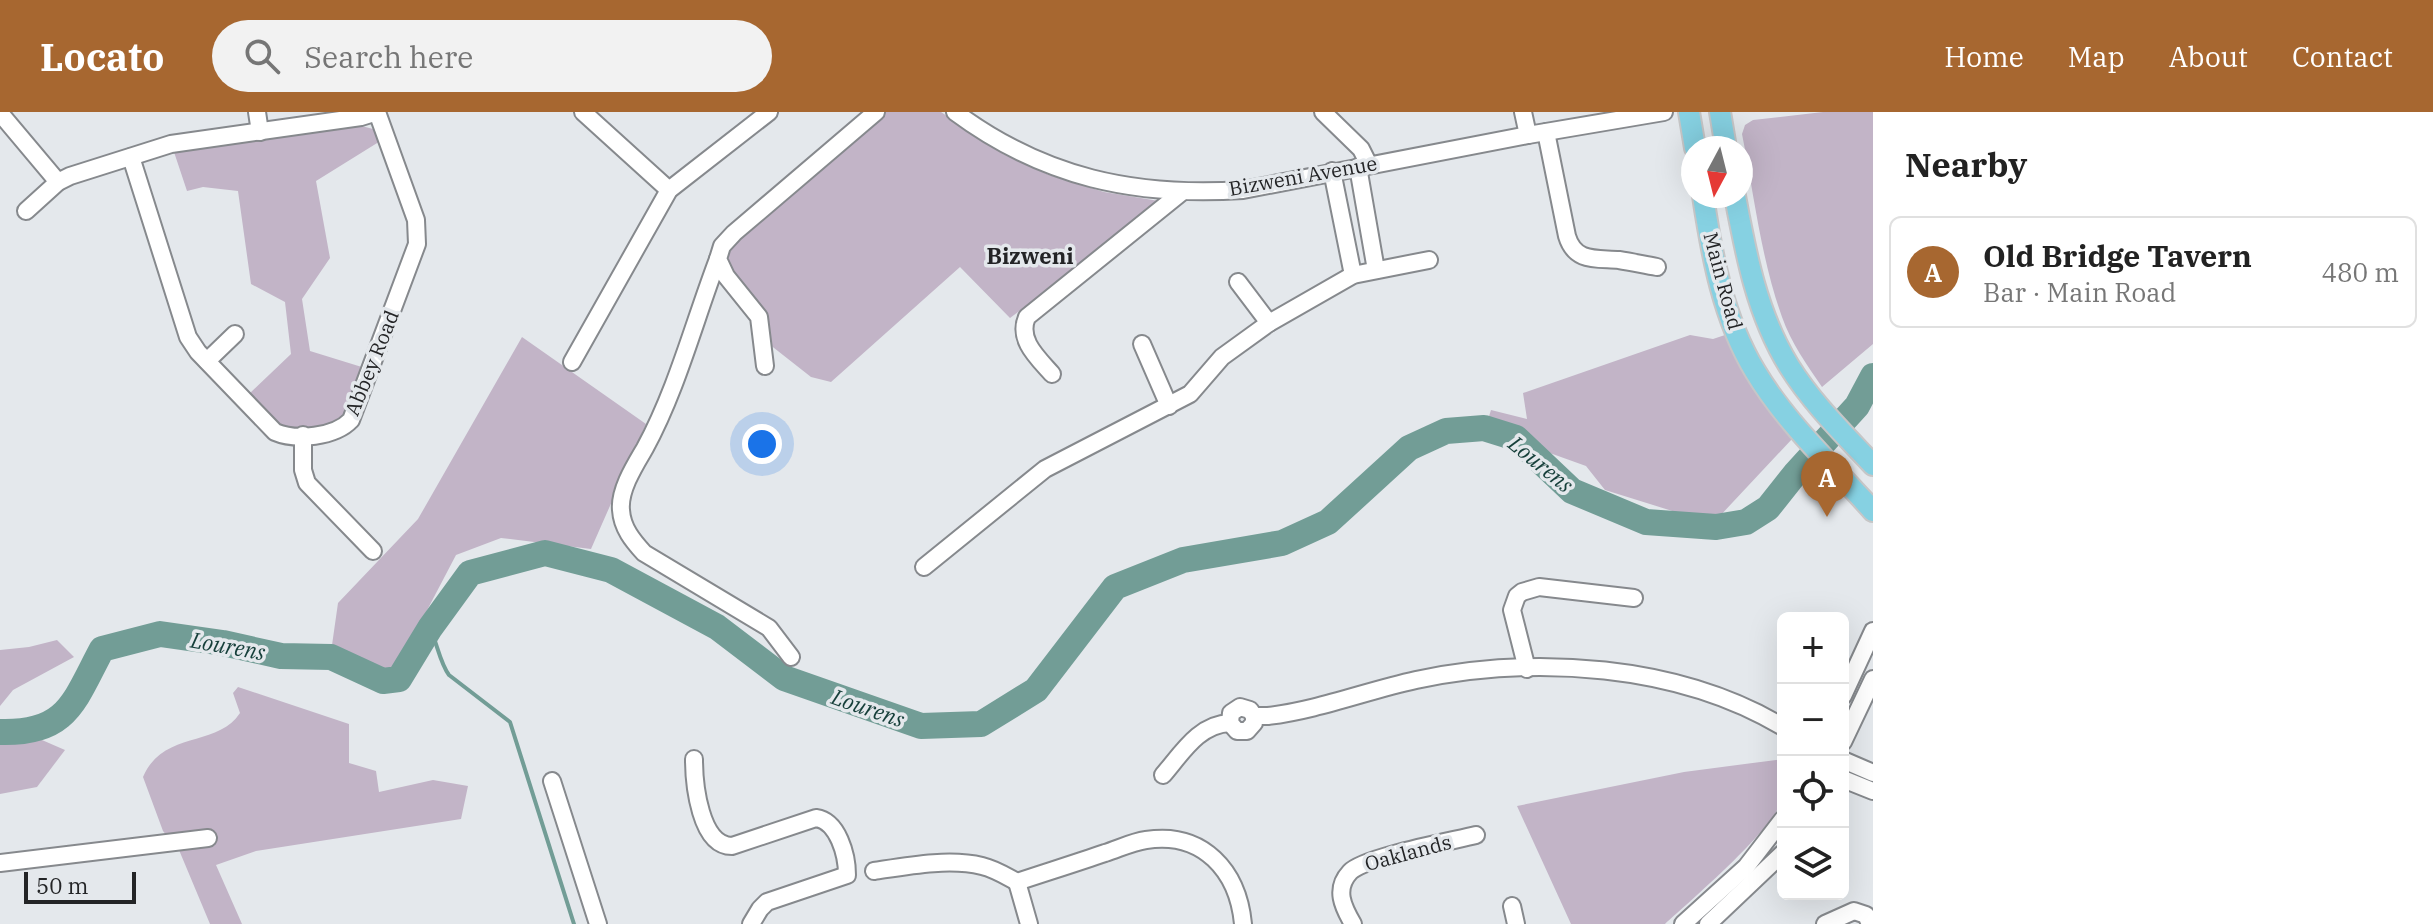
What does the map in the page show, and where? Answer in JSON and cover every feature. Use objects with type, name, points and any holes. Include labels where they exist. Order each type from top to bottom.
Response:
[{"type":"main road","points":[[1689,112],[1693,136]]},
{"type":"main road","points":[[1720,112],[1724,136]]},
{"type":"main road","name":"Main Road","points":[[1705,208],[1716,266],[1733,325],[1755,371],[1787,416],[1873,511]]},
{"type":"main road","name":"Main Road","points":[[1738,208],[1758,299],[1789,366],[1808,393],[1873,465]]},
{"type":"street","points":[[257,112],[260,132]]},
{"type":"street","points":[[26,211],[58,182],[171,144],[377,112]]},
{"type":"street","name":"Abbey Road","points":[[131,157],[180,315],[193,345],[275,432],[290,436],[334,432],[351,420],[417,244],[416,220],[377,112]]},
{"type":"street","points":[[583,112],[669,190]]},
{"type":"street","points":[[572,362],[669,190],[769,112]]},
{"type":"street","points":[[791,657],[769,628],[644,553],[624,525],[620,508],[630,474],[658,423],[722,246],[876,112]]},
{"type":"street","name":"Bizweni Avenue","points":[[955,112],[1000,143],[1060,170],[1124,186],[1182,192],[1243,190],[1332,171],[1664,112]]},
{"type":"street","points":[[1323,112],[1361,149],[1376,270]]},
{"type":"street","points":[[1523,112],[1528,135]]},
{"type":"street","points":[[0,113],[58,182]]},
{"type":"street","points":[[1546,132],[1567,236],[1573,251],[1585,258],[1657,267]]},
{"type":"street","points":[[1332,171],[1353,275]]},
{"type":"street","points":[[1052,374],[1027,342],[1024,324],[1027,317],[1182,192]]},
{"type":"street","points":[[718,259],[726,276],[759,317],[765,366]]},
{"type":"street","points":[[924,567],[1045,469],[1169,406],[1198,387],[1222,357],[1269,323],[1353,275],[1429,260]]},
{"type":"street","points":[[1238,282],[1269,323]]},
{"type":"street","points":[[207,361],[235,334]]},
{"type":"street","points":[[1142,344],[1169,406]]},
{"type":"street","points":[[303,435],[303,470],[307,483],[373,551]]},
{"type":"street","points":[[1527,669],[1512,610],[1517,596],[1522,592],[1539,587],[1634,598]]},
{"type":"street","points":[[1849,684],[1873,631]]},
{"type":"street","points":[[1163,775],[1203,731],[1215,724],[1230,723],[1237,731],[1247,731],[1254,723],[1254,716],[1289,713],[1444,675],[1527,669],[1599,671],[1663,680],[1702,689],[1756,711],[1777,723]]},
{"type":"street","points":[[1849,729],[1873,679]]},
{"type":"street","points":[[1743,707],[1777,732]]},
{"type":"street","points":[[694,759],[698,801],[711,836],[718,843],[732,846],[812,818],[831,823],[835,830],[847,875],[767,902],[751,924]]},
{"type":"street","points":[[1849,763],[1873,773]]},
{"type":"street","points":[[552,781],[598,924]]},
{"type":"street","points":[[1849,781],[1873,791]]},
{"type":"street","points":[[1683,924],[1753,859],[1777,827]]},
{"type":"street","name":"Oaklands","points":[[1353,924],[1341,899],[1344,881],[1352,870],[1370,862],[1476,835]]},
{"type":"street","points":[[0,863],[208,838]]},
{"type":"street","points":[[874,871],[974,865],[996,871],[1017,882],[1144,840],[1173,840],[1208,852],[1219,862],[1238,892],[1243,924]]},
{"type":"street","points":[[1708,924],[1777,859]]},
{"type":"street","points":[[1017,882],[1029,924]]},
{"type":"street","points":[[1512,906],[1516,924]]},
{"type":"street","points":[[1825,924],[1854,911],[1863,913],[1870,923]]},
{"type":"shaded area","points":[[884,112],[941,112],[1003,154],[1049,175],[1104,192],[1159,201],[1159,206],[1010,318],[960,267],[831,382],[811,377],[769,344],[767,317],[728,270],[729,243]]},
{"type":"shaded area","points":[[1823,112],[1873,112],[1873,344],[1822,387],[1790,336],[1763,249],[1753,194],[1753,136],[1742,134],[1745,125],[1753,120]]},
{"type":"shaded area","points":[[358,125],[373,129],[382,140],[316,181],[330,258],[302,299],[310,351],[365,368],[346,417],[335,426],[291,430],[279,427],[248,395],[291,354],[285,302],[251,284],[238,191],[203,187],[187,191],[174,152]]},
{"type":"shaded area","points":[[1728,334],[1753,388],[1793,438],[1718,518],[1698,519],[1605,490],[1586,466],[1547,452],[1520,435],[1486,426],[1491,410],[1527,419],[1523,393],[1690,335],[1713,339]]},
{"type":"shaded area","points":[[522,337],[646,424],[591,549],[501,538],[456,555],[402,658],[391,672],[358,662],[332,645],[338,603],[418,519]]},
{"type":"shaded area","points":[[57,640],[74,657],[13,690],[0,706],[0,650]]},
{"type":"shaded area","points":[[238,687],[349,724],[349,763],[376,771],[379,792],[433,780],[468,786],[461,819],[256,851],[216,865],[242,924],[210,924],[179,850],[163,831],[143,777],[163,752],[230,724],[240,713],[233,693]]},
{"type":"shaded area","points":[[35,737],[65,750],[37,787],[0,794],[0,744]]},
{"type":"shaded area","points":[[1777,760],[1777,810],[1731,863],[1665,924],[1571,924],[1517,806],[1684,772]]},
{"type":"waterway","name":"Lourens","points":[[0,732],[23,731],[55,720],[75,699],[102,649],[160,634],[223,643],[281,656],[331,657],[383,681],[399,679],[430,628],[470,573],[545,553],[611,570],[717,627],[784,678],[921,726],[981,724],[1036,690],[1115,587],[1183,560],[1282,543],[1328,522],[1409,448],[1446,431],[1484,428],[1516,438],[1572,491],[1646,522],[1716,527],[1746,522],[1768,508],[1857,406],[1873,376]]},
{"type":"waterway","points":[[430,628],[449,675],[510,722],[574,924]]},
{"type":"place","name":"Old Bridge Tavern","points":[[1827,517]]},
{"type":"district","name":"Bizweni","points":[[1030,256]]}]
